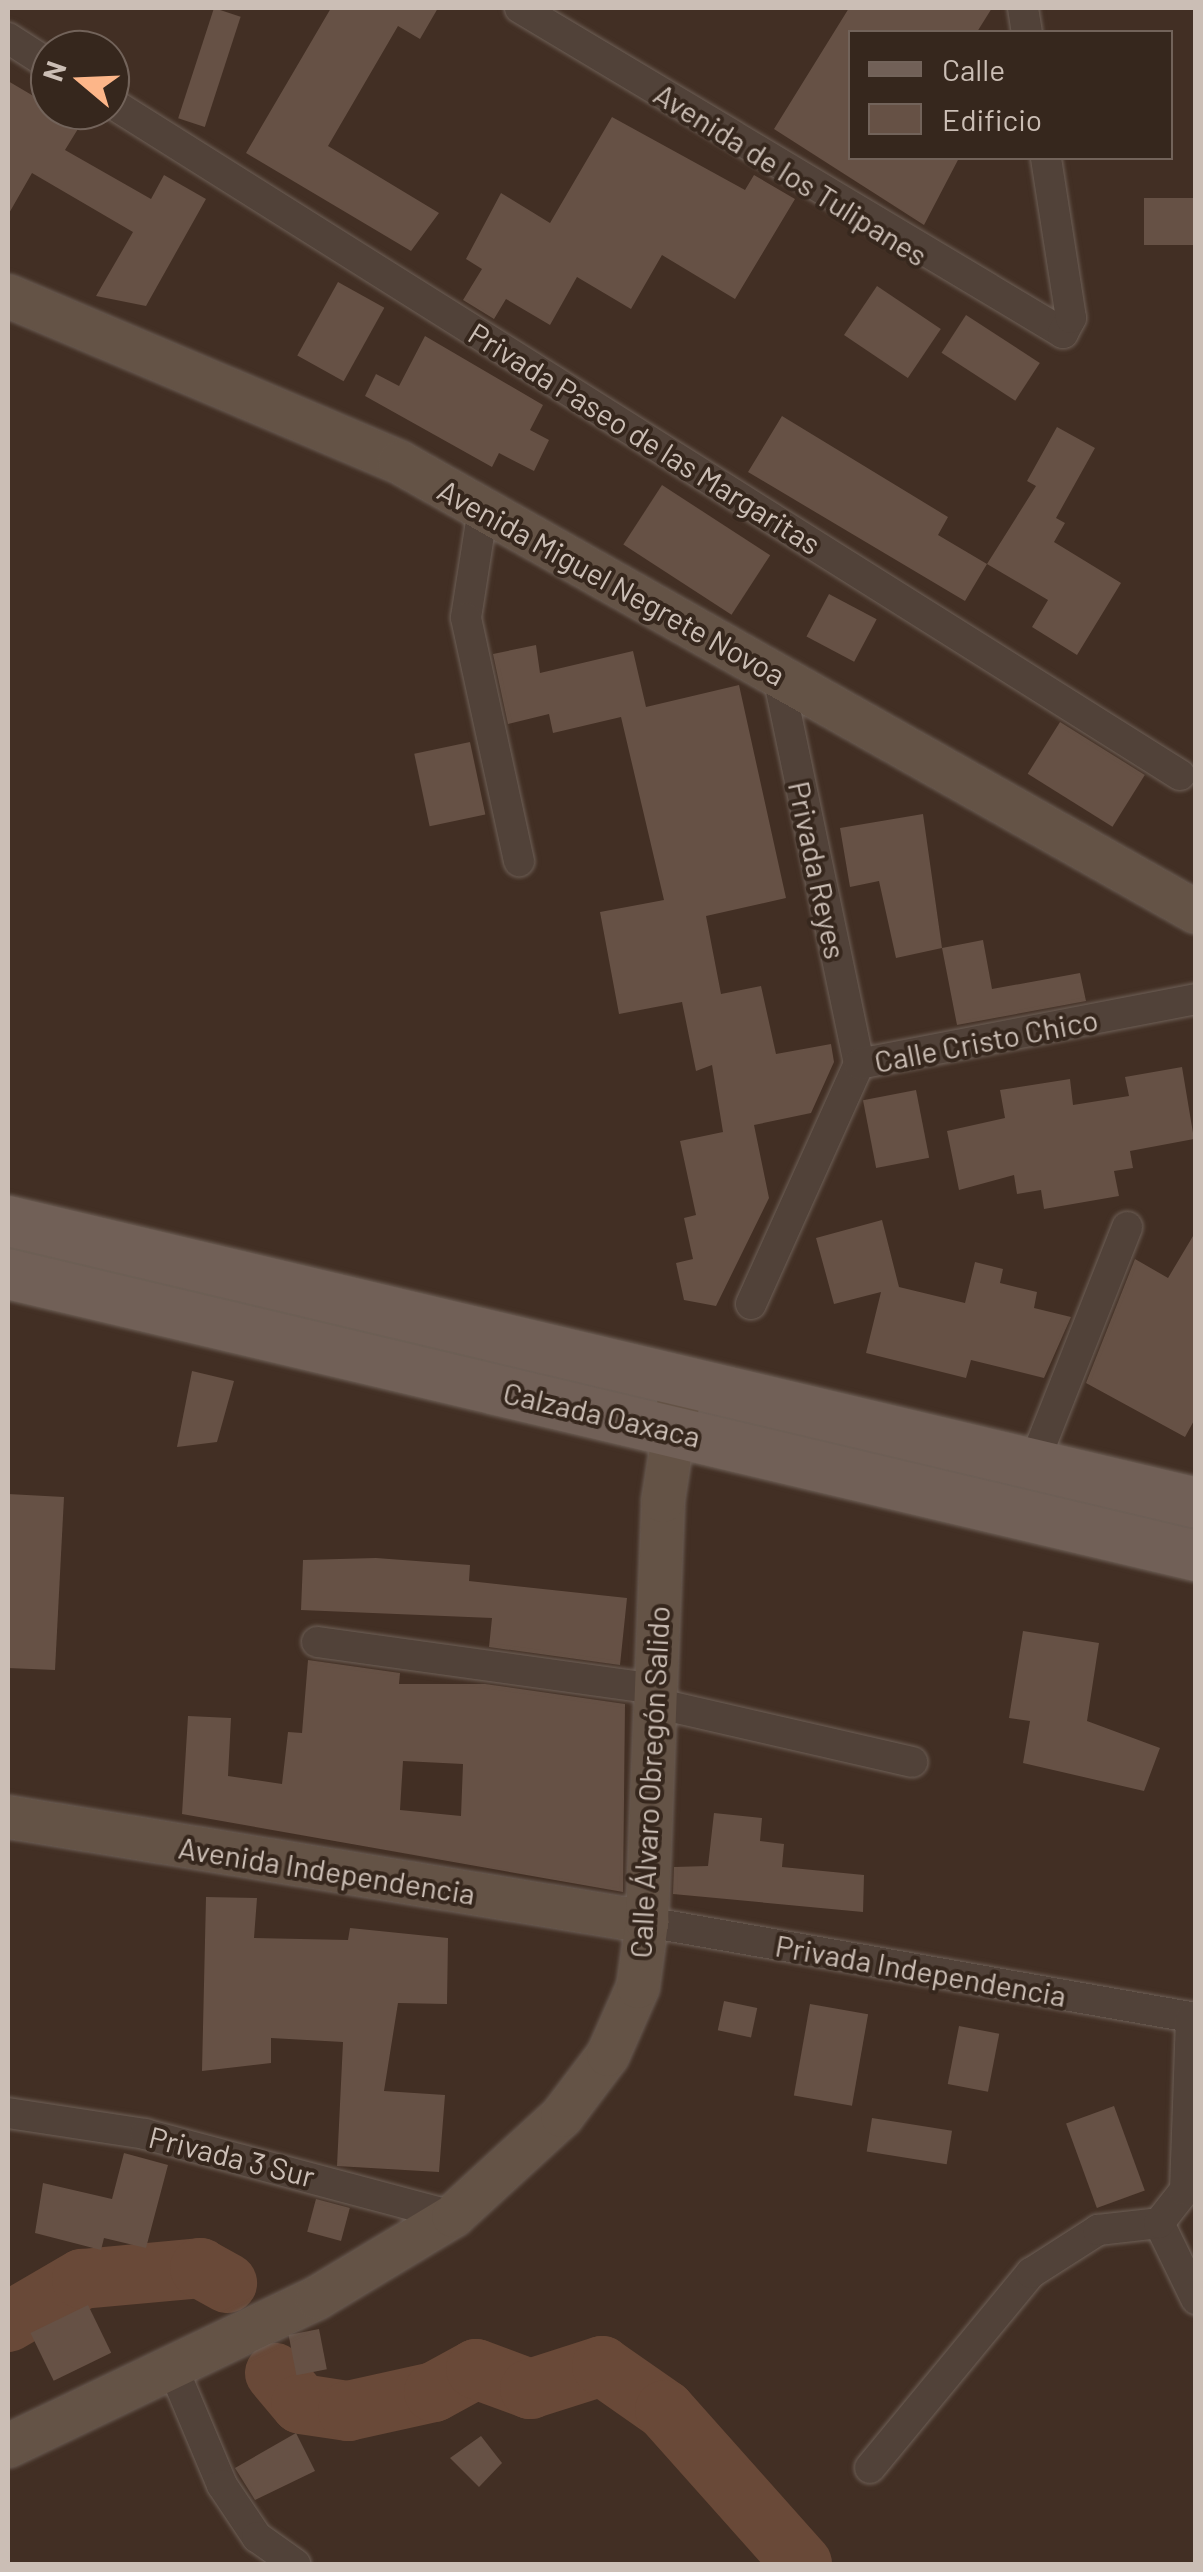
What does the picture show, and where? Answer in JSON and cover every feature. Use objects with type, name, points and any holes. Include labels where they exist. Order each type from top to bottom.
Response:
[{"type":"main road","name":"Calzada Oaxaca","points":[[8,1221],[1196,1503]]},
{"type":"main road","name":"Calzada Oaxaca","points":[[8,1274],[1196,1556]]},
{"type":"main road","points":[[1072,1526],[1084,1477]]},
{"type":"street","name":"Avenida de los Tulipanes","points":[[520,8],[1063,334],[1071,318],[1046,160]]},
{"type":"street","points":[[8,38],[30,52]]},
{"type":"street","name":"Privada Paseo de las Margaritas","points":[[130,115],[1180,775]]},
{"type":"street","name":"Avenida Miguel Negrete Novoa","points":[[8,296],[399,462],[1196,912]]},
{"type":"street","points":[[483,508],[466,618],[519,861]]},
{"type":"street","name":"Privada Reyes","points":[[778,676],[859,1064]]},
{"type":"street","name":"Calle Cristo Chico","points":[[750,1304],[859,1064],[1196,999]]},
{"type":"street","points":[[1033,1464],[1127,1227]]},
{"type":"street","name":"Calle Álvaro Obregón Salido","points":[[8,2446],[316,2298],[453,2216],[562,2116],[608,2054],[638,1987],[647,1922],[670,1430],[684,1380]]},
{"type":"street","points":[[316,1642],[655,1696],[912,1762]]},
{"type":"street","name":"Avenida Independencia","points":[[8,1817],[647,1922]]},
{"type":"street","name":"Privada Independencia","points":[[647,1922],[1194,2017]]},
{"type":"street","points":[[870,2468],[1031,2273],[1098,2230],[1159,2223],[1185,2190],[1194,2017]]},
{"type":"street","name":"Privada 3 Sur","points":[[8,2113],[292,2168],[453,2216]]},
{"type":"street","points":[[1159,2223],[1196,2299]]},
{"type":"street","points":[[172,2366],[222,2485],[258,2537],[296,2564]]},
{"type":"building","points":[[214,8],[241,17],[205,127],[178,118]]},
{"type":"building","points":[[331,8],[438,8],[420,39],[398,26],[328,146],[439,213],[411,251],[246,153]]},
{"type":"building","points":[[849,8],[992,8],[978,30],[848,30],[848,160],[958,160],[924,225],[774,129]]},
{"type":"building","points":[[8,81],[30,94],[30,130],[77,130],[65,150],[151,199],[164,175],[206,199],[146,306],[96,296],[133,232],[32,173],[8,215]]},
{"type":"building","points":[[612,117],[745,190],[754,175],[795,199],[735,299],[662,255],[631,309],[577,277],[550,325],[506,299],[494,319],[463,300],[482,269],[466,259],[501,193],[550,223]]},
{"type":"building","points":[[1144,198],[1196,198],[1196,245],[1144,245]]},
{"type":"building","points":[[338,282],[384,308],[344,381],[297,355]]},
{"type":"building","points":[[877,286],[941,329],[908,378],[844,335]]},
{"type":"building","points":[[966,315],[1040,363],[1015,401],[941,353]]},
{"type":"building","points":[[425,336],[543,405],[530,430],[549,440],[534,471],[499,453],[492,467],[365,396],[376,374],[399,386]]},
{"type":"building","points":[[782,416],[948,517],[938,535],[987,564],[965,601],[748,472]]},
{"type":"building","points":[[1057,427],[1095,448],[1056,518],[1065,523],[1054,542],[1121,583],[1077,655],[1032,627],[1048,600],[987,564],[1036,486],[1027,481]]},
{"type":"building","points":[[662,485],[770,555],[732,615],[623,545]]},
{"type":"building","points":[[829,594],[877,619],[854,662],[806,636]]},
{"type":"building","points":[[536,645],[540,673],[633,651],[646,707],[739,685],[786,898],[706,916],[721,994],[761,986],[776,1054],[831,1044],[834,1062],[811,1113],[754,1125],[769,1198],[716,1306],[684,1300],[676,1263],[693,1259],[684,1218],[696,1215],[680,1141],[723,1132],[712,1065],[696,1071],[682,1002],[619,1014],[600,912],[664,900],[621,717],[553,733],[549,714],[508,724],[493,654]]},
{"type":"building","points":[[1060,722],[1145,775],[1112,827],[1028,774]]},
{"type":"building","points":[[470,742],[485,814],[430,826],[414,754]]},
{"type":"building","points":[[923,814],[942,948],[896,958],[879,881],[850,887],[840,828]]},
{"type":"building","points":[[983,940],[992,989],[1080,973],[1086,1001],[957,1025],[942,948]]},
{"type":"building","points":[[1182,1067],[1194,1139],[1130,1151],[1133,1168],[1114,1171],[1119,1196],[1044,1209],[1041,1190],[1017,1194],[1014,1175],[959,1190],[947,1131],[1005,1118],[1000,1090],[1070,1079],[1073,1105],[1129,1096],[1125,1077]]},
{"type":"building","points":[[916,1090],[929,1158],[876,1168],[863,1100]]},
{"type":"building","points":[[882,1220],[899,1287],[965,1303],[975,1262],[1003,1269],[1000,1283],[1037,1292],[1034,1308],[1071,1317],[1044,1378],[971,1360],[966,1378],[866,1353],[881,1292],[834,1304],[816,1238]]},
{"type":"building","points":[[1196,1231],[1196,1417],[1185,1437],[1086,1383],[1135,1259],[1168,1278]]},
{"type":"building","points":[[192,1371],[234,1381],[217,1442],[177,1447]]},
{"type":"building","points":[[8,1494],[64,1497],[55,1670],[8,1668]]},
{"type":"building","points":[[376,1558],[470,1565],[469,1581],[627,1598],[620,1665],[489,1647],[492,1618],[301,1610],[303,1560]]},
{"type":"building","points":[[1023,1631],[1099,1643],[1087,1721],[1160,1748],[1144,1791],[1023,1763],[1030,1721],[1009,1718]]},
{"type":"building","points":[[308,1660],[400,1673],[399,1684],[485,1684],[625,1704],[623,1892],[182,1814],[188,1716],[231,1718],[228,1776],[282,1784],[288,1732],[302,1733]],"holes":[[[403,1761],[463,1764],[461,1816],[400,1810]]]},
{"type":"building","points":[[714,1813],[762,1818],[760,1841],[784,1844],[782,1867],[864,1875],[863,1912],[673,1894],[674,1867],[708,1866]]},
{"type":"building","points":[[206,1897],[257,1898],[254,1938],[348,1940],[350,1928],[448,1938],[447,2004],[398,2003],[384,2091],[445,2095],[439,2172],[337,2166],[343,2042],[271,2038],[271,2063],[202,2071]]},
{"type":"building","points":[[724,2001],[757,2008],[751,2037],[718,2030]]},
{"type":"building","points":[[810,2004],[868,2014],[852,2106],[794,2096]]},
{"type":"building","points":[[959,2026],[999,2034],[988,2092],[948,2084]]},
{"type":"building","points":[[1114,2106],[1145,2191],[1097,2208],[1066,2123]]},
{"type":"building","points":[[872,2118],[952,2131],[947,2164],[867,2152]]},
{"type":"building","points":[[124,2153],[168,2165],[146,2248],[104,2238],[101,2250],[35,2233],[43,2183],[112,2199]]},
{"type":"building","points":[[316,2199],[350,2208],[341,2241],[307,2232]]},
{"type":"building","points":[[88,2305],[111,2353],[54,2381],[30,2333]]},
{"type":"building","points":[[319,2329],[327,2369],[296,2375],[289,2335]]},
{"type":"building","points":[[296,2433],[315,2471],[255,2500],[235,2468]]},
{"type":"building","points":[[481,2436],[502,2463],[479,2487],[450,2458]]},
{"type":"waterway","points":[[8,2322],[82,2279],[200,2268],[227,2283]]},
{"type":"waterway","points":[[275,2373],[301,2404],[348,2411],[434,2392],[476,2369],[530,2389],[602,2366],[665,2410],[802,2564]]}]
